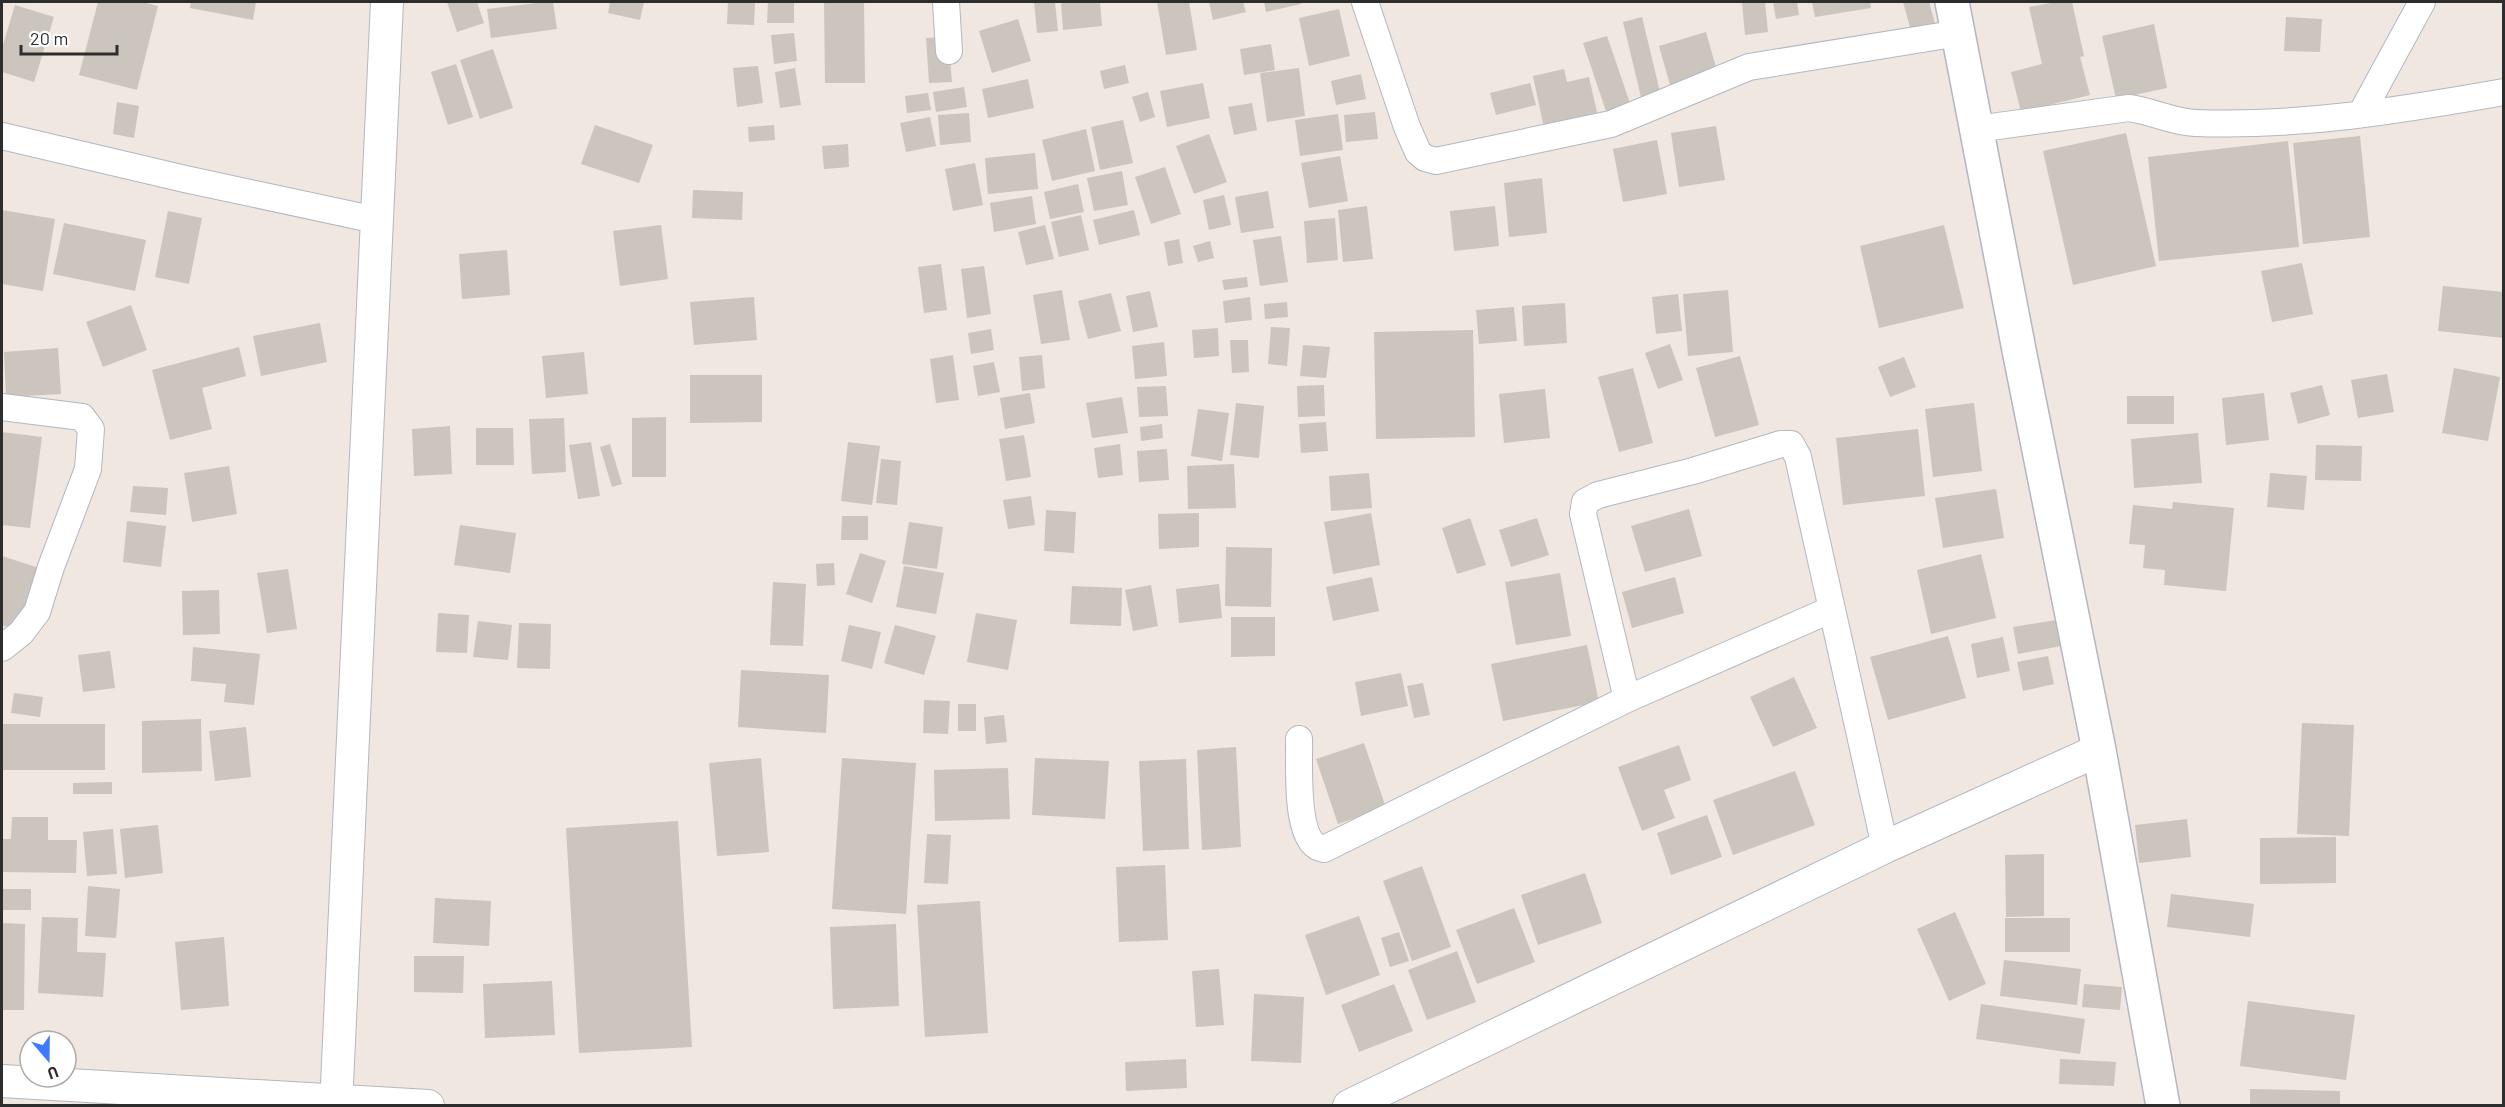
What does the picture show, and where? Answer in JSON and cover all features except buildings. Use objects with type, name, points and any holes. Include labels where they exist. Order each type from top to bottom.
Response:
[{"type":"main road","points":[[1952,2],[2099,750],[2163,1106]]},
{"type":"street","points":[[336,1103],[387,2]]},
{"type":"street","points":[[946,2],[949,51]]},
{"type":"street","points":[[1365,2],[1407,127],[1419,152],[1425,158],[1436,161],[1611,124],[1758,65],[1959,33]]},
{"type":"street","points":[[2361,114],[2422,2]]},
{"type":"street","points":[[1976,129],[2129,108],[2196,123],[2271,122],[2387,112],[2504,92]]},
{"type":"street","points":[[2,136],[185,179],[376,220]]},
{"type":"street","points":[[2,407],[82,417],[91,429],[88,469],[51,567],[37,612],[21,633],[2,648]]},
{"type":"street","points":[[1627,699],[1583,514],[1587,499],[1693,471],[1781,444],[1791,444],[1798,457],[1830,609],[1886,847]]},
{"type":"street","points":[[1299,739],[1302,818],[1311,841],[1315,846],[1324,849],[1627,699],[1830,609]]},
{"type":"street","points":[[1349,1106],[1886,847],[2099,750]]},
{"type":"street","points":[[2,1081],[336,1103],[428,1106]]}]
